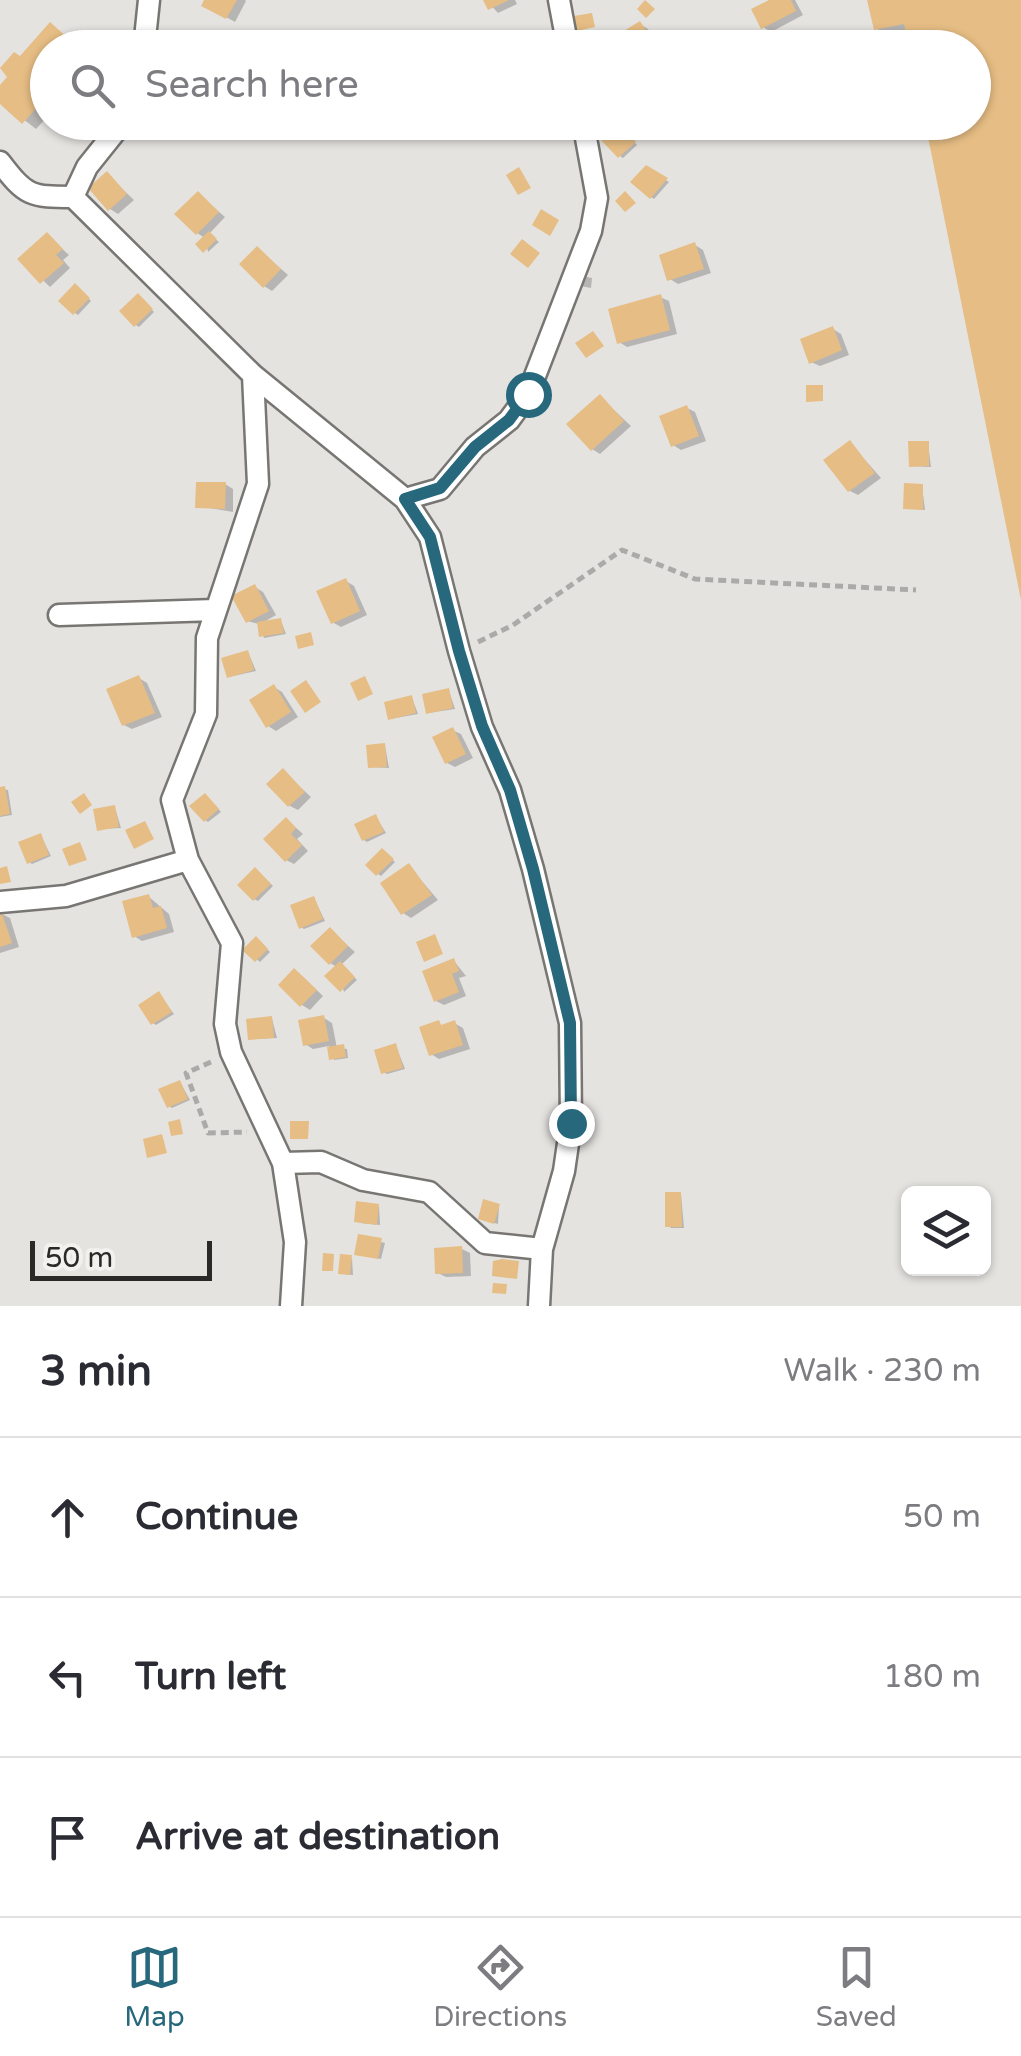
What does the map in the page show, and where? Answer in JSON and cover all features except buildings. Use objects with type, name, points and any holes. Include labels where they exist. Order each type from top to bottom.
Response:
[{"type":"street","points":[[146,30],[150,0]]},
{"type":"street","points":[[558,0],[564,30]]},
{"type":"street","points":[[72,197],[87,167],[109,140]]},
{"type":"street","points":[[405,499],[440,488],[475,447],[509,420],[528,394],[591,231],[597,198],[586,140]]},
{"type":"street","points":[[0,162],[21,190],[37,197],[72,197],[253,375],[405,499],[430,537],[459,651],[515,806],[570,1023],[571,1123],[564,1171],[542,1249],[539,1306]]},
{"type":"street","points":[[253,375],[258,484],[207,638],[206,714],[172,800],[188,860],[232,943],[224,1014],[232,1052],[283,1163],[295,1242],[291,1306]]},
{"type":"street","points":[[59,615],[215,610]]},
{"type":"street","points":[[0,902],[66,896],[188,860]]},
{"type":"street","points":[[283,1163],[322,1162],[362,1180],[429,1192],[484,1243],[542,1249]]},
{"type":"path","points":[[459,651],[513,625],[622,550],[695,578],[916,590]]},
{"type":"path","points":[[232,1052],[186,1074],[208,1132],[267,1132]]},
{"type":"route","points":[[528,394],[509,420],[475,447],[440,488],[405,499],[430,537],[482,726],[510,790],[533,869],[570,1023],[571,1123]]}]
